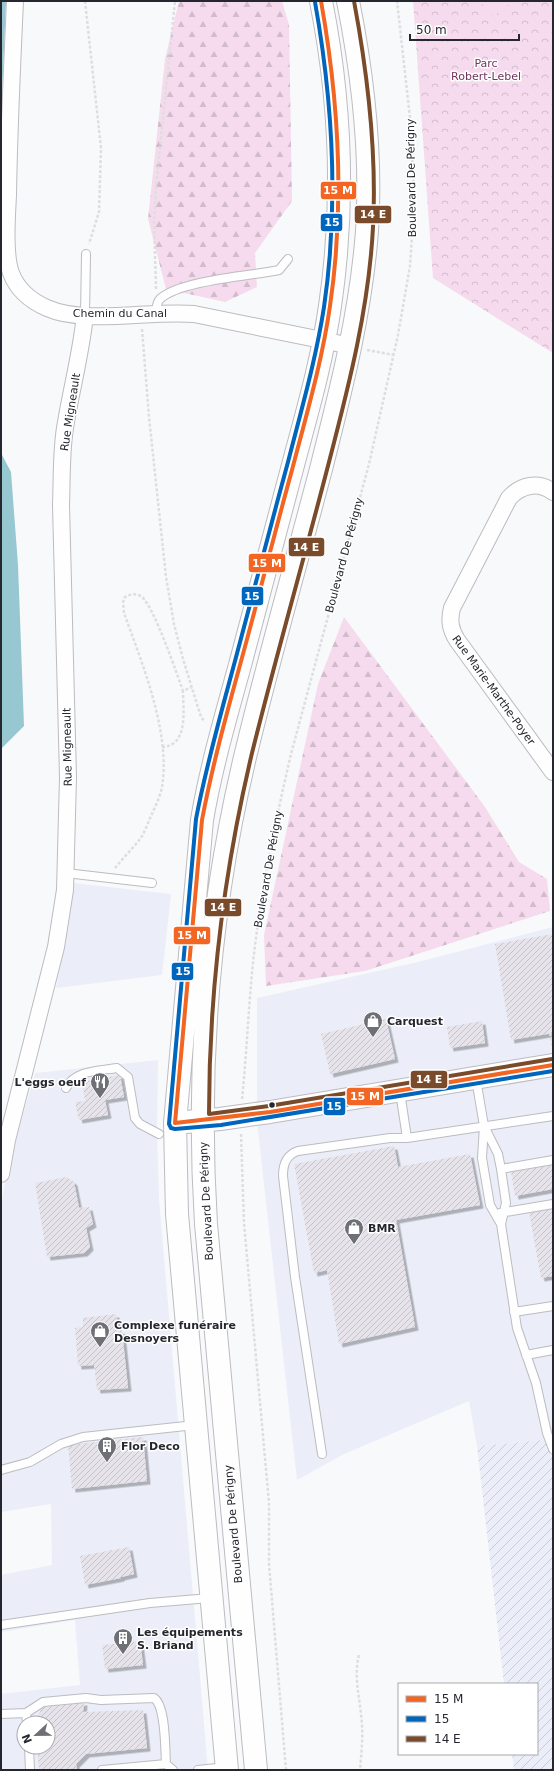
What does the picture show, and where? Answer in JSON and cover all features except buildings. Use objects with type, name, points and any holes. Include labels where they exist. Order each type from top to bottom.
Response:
[{"type":"main road","points":[[227,1768],[210,1598],[176,1197],[167,1128],[202,820],[215,757],[311,399],[324,340],[336,259],[340,185],[339,136],[335,92],[321,1]]},
{"type":"main road","name":"Boulevard De Périgny","points":[[256,1770],[206,1224],[202,1155],[203,1061],[207,1004],[218,904],[230,826],[254,724],[334,420],[351,346],[363,276],[367,227],[368,175],[366,129],[361,72],[348,1]]},
{"type":"main road","points":[[167,1128],[553,1065]]},
{"type":"street","name":"Chemin du Canal","points":[[15,1],[10,106],[7,222],[8,257],[10,272],[16,284],[24,293],[36,302],[58,311],[85,316],[151,310],[194,314],[351,346]]},
{"type":"street","name":"Rue Migneault","points":[[1,1174],[10,1126],[56,948],[63,908],[66,873],[68,777],[62,481],[65,428],[80,356],[85,316]]},
{"type":"street","name":"Rue Marie-Marthe-Poyer","points":[[553,492],[541,486],[531,486],[521,488],[509,498],[452,608],[450,618],[451,629],[456,640],[553,772]]},
{"type":"lane","points":[[85,316],[86,254]]},
{"type":"lane","points":[[151,310],[166,295],[181,288],[279,270],[288,259]]},
{"type":"lane","points":[[66,873],[152,883]]},
{"type":"lane","points":[[66,1088],[72,1079],[82,1074],[117,1068],[128,1077],[133,1114],[137,1122],[167,1128]]},
{"type":"lane","points":[[476,1078],[484,1126],[482,1158],[490,1205],[499,1213],[516,1328],[536,1383],[546,1433],[553,1449]]},
{"type":"lane","points":[[399,1090],[407,1138]]},
{"type":"lane","points":[[322,1454],[295,1277],[283,1176],[283,1166],[288,1157],[298,1151],[390,1138],[407,1138],[553,1116]]},
{"type":"lane","points":[[484,1126],[498,1154],[501,1168],[506,1203],[499,1213]]},
{"type":"lane","points":[[501,1168],[553,1160]]},
{"type":"lane","points":[[499,1213],[553,1204]]},
{"type":"lane","points":[[514,1312],[553,1306]]},
{"type":"lane","points":[[526,1355],[553,1350]]},
{"type":"lane","points":[[1,1470],[30,1462],[60,1444],[83,1437],[195,1424]]},
{"type":"lane","points":[[1,1625],[150,1603],[210,1598]]},
{"type":"lane","points":[[1,1714],[26,1713],[43,1702],[86,1698],[101,1700],[154,1698],[157,1700],[161,1710],[166,1764],[173,1770]]},
{"type":"lane","points":[[29,1755],[30,1770]]},
{"type":"lane","points":[[102,1770],[166,1764]]},
{"type":"lane","points":[[198,1770],[227,1768]]},
{"type":"path","points":[[85,1],[101,148],[100,212],[86,254]]},
{"type":"path","points":[[175,1],[156,184],[149,416],[166,577],[174,624],[201,717],[207,725]]},
{"type":"path","name":"Boulevard De Périgny","points":[[242,1104],[257,931],[267,867],[280,802],[291,754],[369,464],[394,355],[410,266],[414,206],[410,118],[397,1]]},
{"type":"path","points":[[351,346],[394,355]]},
{"type":"path","points":[[107,878],[141,837],[154,810],[162,788],[162,747],[159,723],[146,675],[124,613],[123,602],[125,597],[135,594],[141,596],[146,601],[183,691],[182,727],[180,737],[170,746],[162,747]]},
{"type":"path","points":[[183,691],[192,687]]},
{"type":"path","points":[[550,1033],[553,1049]]},
{"type":"path","points":[[241,1131],[244,1223],[268,1497],[269,1564],[286,1770]]},
{"type":"path","points":[[358,1655],[356,1664],[362,1726],[360,1770]]},
{"type":"shaded area","points":[[73,883],[171,894],[162,975],[56,988],[70,917]]},
{"type":"shaded area","points":[[553,927],[553,1439],[477,1446],[469,1401],[344,1454],[297,1480],[257,1122],[257,998],[418,962]]},
{"type":"shaded area","points":[[158,1060],[157,1134],[159,1199],[208,1770],[1,1770],[1,1694],[80,1685],[75,1620],[1,1632],[1,1575],[52,1565],[51,1504],[1,1512],[1,1207],[6,1174],[35,1073]]},
{"type":"shaded area","points":[[553,1439],[553,1770],[514,1770],[512,1755],[538,1755],[538,1683],[504,1683],[477,1446]]},
{"type":"green space","points":[[179,1],[282,1],[289,25],[292,201],[255,253],[257,287],[225,302],[166,289],[148,219],[165,59]]},
{"type":"green space","name":"Parc Robert-Lebel","points":[[413,1],[553,1],[553,353],[433,278]]},
{"type":"green space","points":[[479,1],[513,1],[494,16]]},
{"type":"green space","points":[[344,617],[485,807],[519,862],[547,879],[550,911],[365,971],[266,986],[264,935],[318,684]]},
{"type":"water","points":[[1,1],[6,1],[1,121]]},
{"type":"water","points":[[1,453],[11,472],[18,565],[24,726],[1,749]]},
{"type":"transit line","points":[[321,1],[332,77],[338,153],[335,268],[323,348],[224,722],[202,820],[175,1123],[270,1112],[553,1065]]},
{"type":"transit line","points":[[354,1],[367,85],[374,170],[371,257],[363,316],[344,404],[252,753],[233,842],[215,978],[209,1114],[269,1106],[552,1059]]},
{"type":"transit line","name":"15","points":[[315,2],[326,78],[332,154],[329,269],[317,346],[308,385],[214,740],[196,819],[169,1124],[171,1128],[175,1129],[221,1125],[553,1071]]},
{"type":"place","name":"Carquest","points":[[373,1038]]},
{"type":"place","name":"L'eggs oeuf","points":[[100,1099]]},
{"type":"place","name":"BMR","points":[[354,1245]]},
{"type":"place","name":"Complexe funéraire Desnoyers","points":[[100,1348]]},
{"type":"place","name":"Flor Deco","points":[[107,1463]]},
{"type":"place","name":"Les équipements S. Briand","points":[[123,1655]]}]
